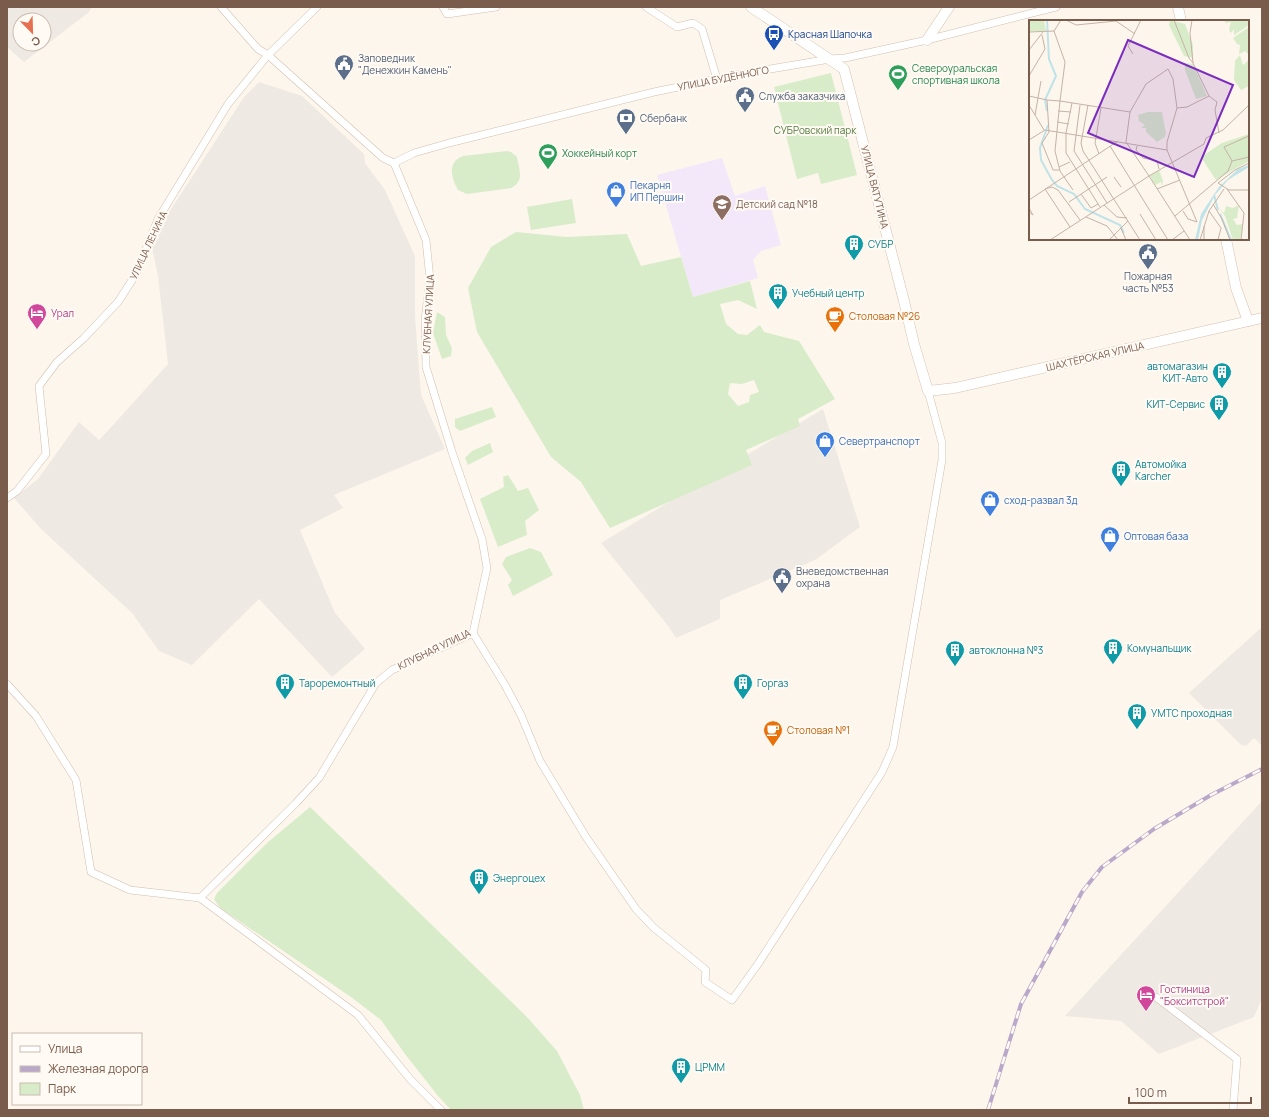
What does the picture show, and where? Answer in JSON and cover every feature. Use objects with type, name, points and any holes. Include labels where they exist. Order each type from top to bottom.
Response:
[{"type":"main road","name":"УЛИЦА ВАТУТИНА","points":[[751,7],[844,68],[858,118],[914,344],[928,391]]},
{"type":"main road","points":[[927,40],[949,7]]},
{"type":"main road","points":[[1178,7],[1181,20]]},
{"type":"main road","points":[[1226,240],[1236,288],[1248,321]]},
{"type":"main road","name":"ШАХТЁРСКАЯ УЛИЦА","points":[[928,391],[955,388],[1262,318]]},
{"type":"street","points":[[221,7],[258,49],[268,55],[382,158],[394,163]]},
{"type":"street","name":"УЛИЦА ЛЕНИНА","points":[[7,498],[17,491],[46,454],[39,386],[58,362],[84,338],[118,302],[136,274],[158,219],[228,104],[268,55],[317,7]]},
{"type":"street","points":[[445,10],[496,7]]},
{"type":"street","points":[[646,7],[677,27],[693,23],[702,29],[717,79]]},
{"type":"street","name":"УЛИЦА БУДЁННОГО","points":[[394,163],[414,153],[449,143],[654,92],[830,58],[845,58],[927,40],[1056,7]]},
{"type":"street","name":"КЛУБНАЯ УЛИЦА","points":[[200,898],[296,804],[319,778],[376,683],[392,670],[473,633],[488,568],[482,539],[452,452],[426,367],[425,320],[430,279],[426,240],[394,163]]},
{"type":"street","points":[[473,633],[512,697],[540,761],[586,837],[636,909],[653,927],[706,970],[705,982],[732,1000],[758,964],[882,772],[893,747],[942,460],[942,443],[928,391]]},
{"type":"street","points":[[7,684],[36,716],[76,780],[92,872],[130,890],[200,898],[358,1015],[410,1079],[441,1110]]},
{"type":"street","points":[[1156,997],[1237,1059],[1233,1110]]},
{"type":"shaded area","points":[[7,7],[92,7],[89,12],[52,40],[52,12],[12,12],[12,51],[7,47]]},
{"type":"shaded area","points":[[13,52],[37,52],[24,62]]},
{"type":"shaded area","points":[[259,82],[302,96],[364,154],[365,163],[385,190],[415,256],[415,317],[421,395],[445,449],[334,495],[343,508],[300,530],[335,613],[365,649],[332,677],[259,599],[192,665],[159,651],[132,613],[41,529],[14,498],[38,479],[79,422],[99,440],[168,364],[158,276],[152,248],[166,217],[244,97]]},
{"type":"shaded area","name":"Детский сад №18","points":[[722,158],[735,196],[765,186],[781,245],[761,251],[753,260],[758,278],[693,297],[657,175]]},
{"type":"shaded area","points":[[823,409],[860,527],[815,560],[720,600],[720,619],[676,638],[669,627],[601,543]]},
{"type":"shaded area","points":[[1262,627],[1262,746],[1254,738],[1246,746],[1241,745],[1189,693]]},
{"type":"shaded area","points":[[1262,801],[1262,998],[1254,1017],[1159,1054],[1121,1021],[1065,1016]]},
{"type":"green space","name":"СУБРовский парк","points":[[831,73],[857,175],[821,184],[818,173],[797,179],[774,87]]},
{"type":"green space","points":[[507,151],[511,152],[517,157],[520,179],[515,185],[511,188],[467,194],[458,190],[452,175],[454,162],[463,156]]},
{"type":"green space","points":[[572,199],[576,223],[531,230],[527,207]]},
{"type":"green space","points":[[516,232],[567,237],[627,234],[641,266],[681,257],[693,297],[750,281],[757,309],[738,300],[720,304],[726,324],[738,334],[747,335],[760,325],[764,332],[799,341],[835,399],[798,419],[800,426],[746,450],[752,465],[610,528],[581,482],[551,457],[477,332],[468,288],[491,247]],"holes":[[[754,380],[759,392],[750,395],[749,402],[738,406],[728,394],[730,383],[742,384]]]},
{"type":"green space","points":[[437,312],[445,317],[446,335],[452,348],[451,356],[442,359],[433,333]]},
{"type":"green space","points":[[492,407],[496,417],[460,431],[455,427],[455,419]]},
{"type":"green space","points":[[490,443],[493,452],[468,465],[465,458],[472,451]]},
{"type":"green space","points":[[508,475],[518,491],[528,488],[539,510],[525,521],[527,535],[498,547],[480,499],[504,487],[503,477]]},
{"type":"green space","points":[[530,548],[541,552],[553,575],[513,596],[508,585],[512,580],[502,564],[506,557]]},
{"type":"green space","points":[[310,807],[527,1017],[557,1051],[580,1095],[584,1110],[451,1110],[405,1054],[381,1020],[351,997],[220,908],[214,899],[217,893],[267,843]]},
{"type":"railway","points":[[988,1110],[1021,1004],[1082,892],[1102,867],[1154,829],[1211,795],[1262,769]]},
{"type":"place","name":"Красная Шапочка","points":[[774,51]]},
{"type":"place","name":"Заповедник \"Денежкин Камень\"","points":[[344,81]]},
{"type":"place","name":"Североуральская спортивная школа","points":[[898,91]]},
{"type":"place","name":"Служба заказчика","points":[[745,113]]},
{"type":"place","name":"Сбербанк","points":[[626,135]]},
{"type":"place","name":"Хоккейный корт","points":[[548,170]]},
{"type":"place","name":"Пекарня ИП Першин","points":[[616,208]]},
{"type":"place","name":"Детский сад №18","points":[[722,221]]},
{"type":"place","name":"СУБР","points":[[854,261]]},
{"type":"place","name":"Пожарная часть №53","points":[[1148,270]]},
{"type":"place","name":"Учебный центр","points":[[778,310]]},
{"type":"place","name":"Урал","points":[[37,330]]},
{"type":"place","name":"Столовая №26","points":[[835,333]]},
{"type":"place","name":"автомагазин КИТ-Авто","points":[[1222,389]]},
{"type":"place","name":"КИТ-Сервис","points":[[1219,421]]},
{"type":"place","name":"Севертранспорт","points":[[825,458]]},
{"type":"place","name":"Автомойка Karcher","points":[[1121,487]]},
{"type":"place","name":"сход-развал 3д","points":[[990,517]]},
{"type":"place","name":"Оптовая база","points":[[1110,553]]},
{"type":"place","name":"Вневедомственная охрана","points":[[782,594]]},
{"type":"place","name":"Комунальщик","points":[[1113,665]]},
{"type":"place","name":"автоклонна №3","points":[[955,667]]},
{"type":"place","name":"Тароремонтный","points":[[285,700]]},
{"type":"place","name":"Горгаз","points":[[743,700]]},
{"type":"place","name":"УМТС проходная","points":[[1137,730]]},
{"type":"place","name":"Столовая №1","points":[[773,747]]},
{"type":"place","name":"Энергоцех","points":[[479,895]]},
{"type":"place","name":"Гостиница \"Бокситстрой\"","points":[[1146,1012]]},
{"type":"place","name":"ЦРММ","points":[[681,1084]]}]
